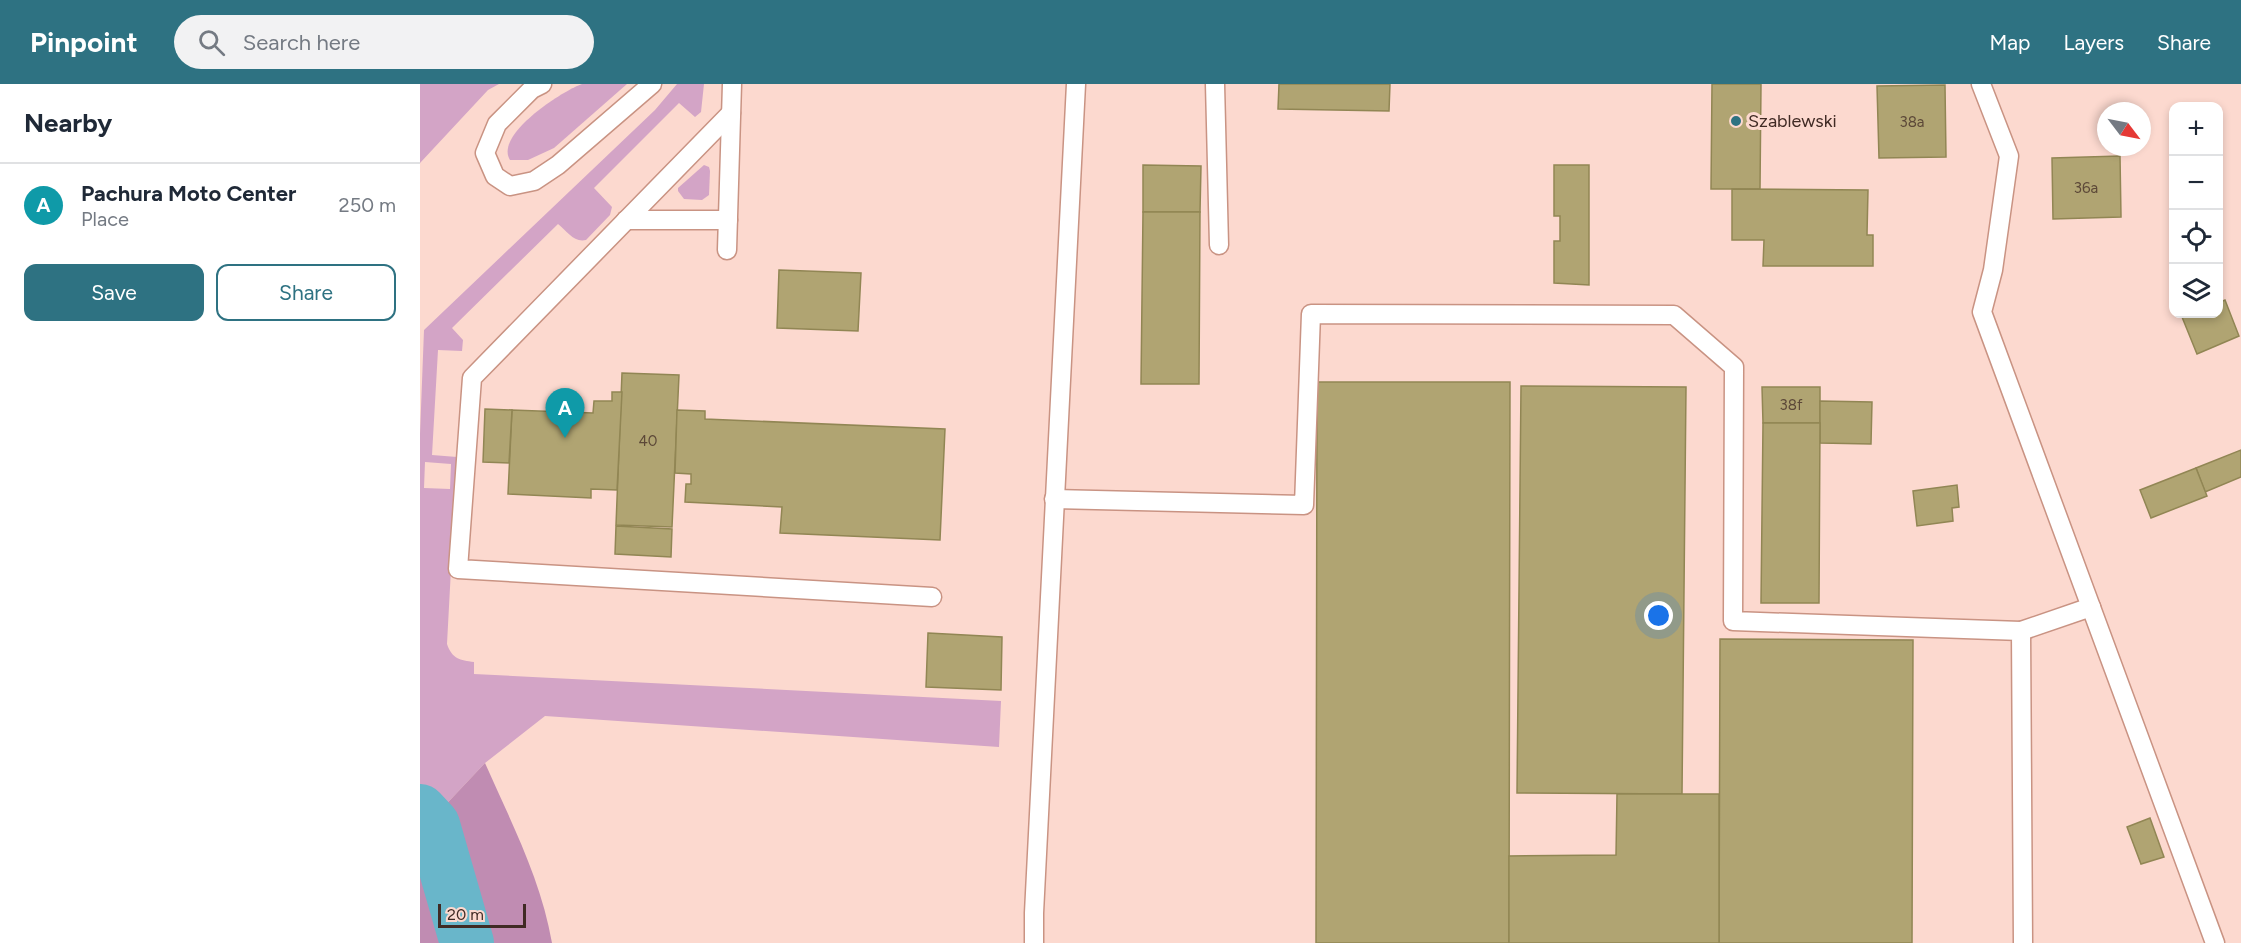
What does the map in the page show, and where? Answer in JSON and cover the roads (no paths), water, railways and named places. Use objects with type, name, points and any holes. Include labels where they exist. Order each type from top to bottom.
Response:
[{"type":"lane","points":[[542,84],[532,89],[497,124],[485,153],[495,176],[510,186],[534,181],[558,165],[652,84]]},
{"type":"lane","points":[[727,250],[732,84]]},
{"type":"lane","points":[[1034,943],[1076,84]]},
{"type":"lane","points":[[1215,84],[1219,245]]},
{"type":"lane","points":[[1981,84],[2009,156],[1993,270],[1982,312],[2215,943]]},
{"type":"lane","points":[[731,113],[472,378],[458,568],[932,597]]},
{"type":"lane","points":[[626,220],[728,220]]},
{"type":"lane","points":[[1054,499],[1304,505],[1311,314],[1674,315],[1734,367],[1733,621],[2021,631],[2091,607]]},
{"type":"lane","points":[[2021,631],[2023,943]]},
{"type":"waterway","points":[[420,811],[433,825],[467,943]]},
{"type":"place","name":"Szablewski","points":[[1736,121]]},
{"type":"place","name":"Pachura Moto Center","points":[[565,438]]}]
